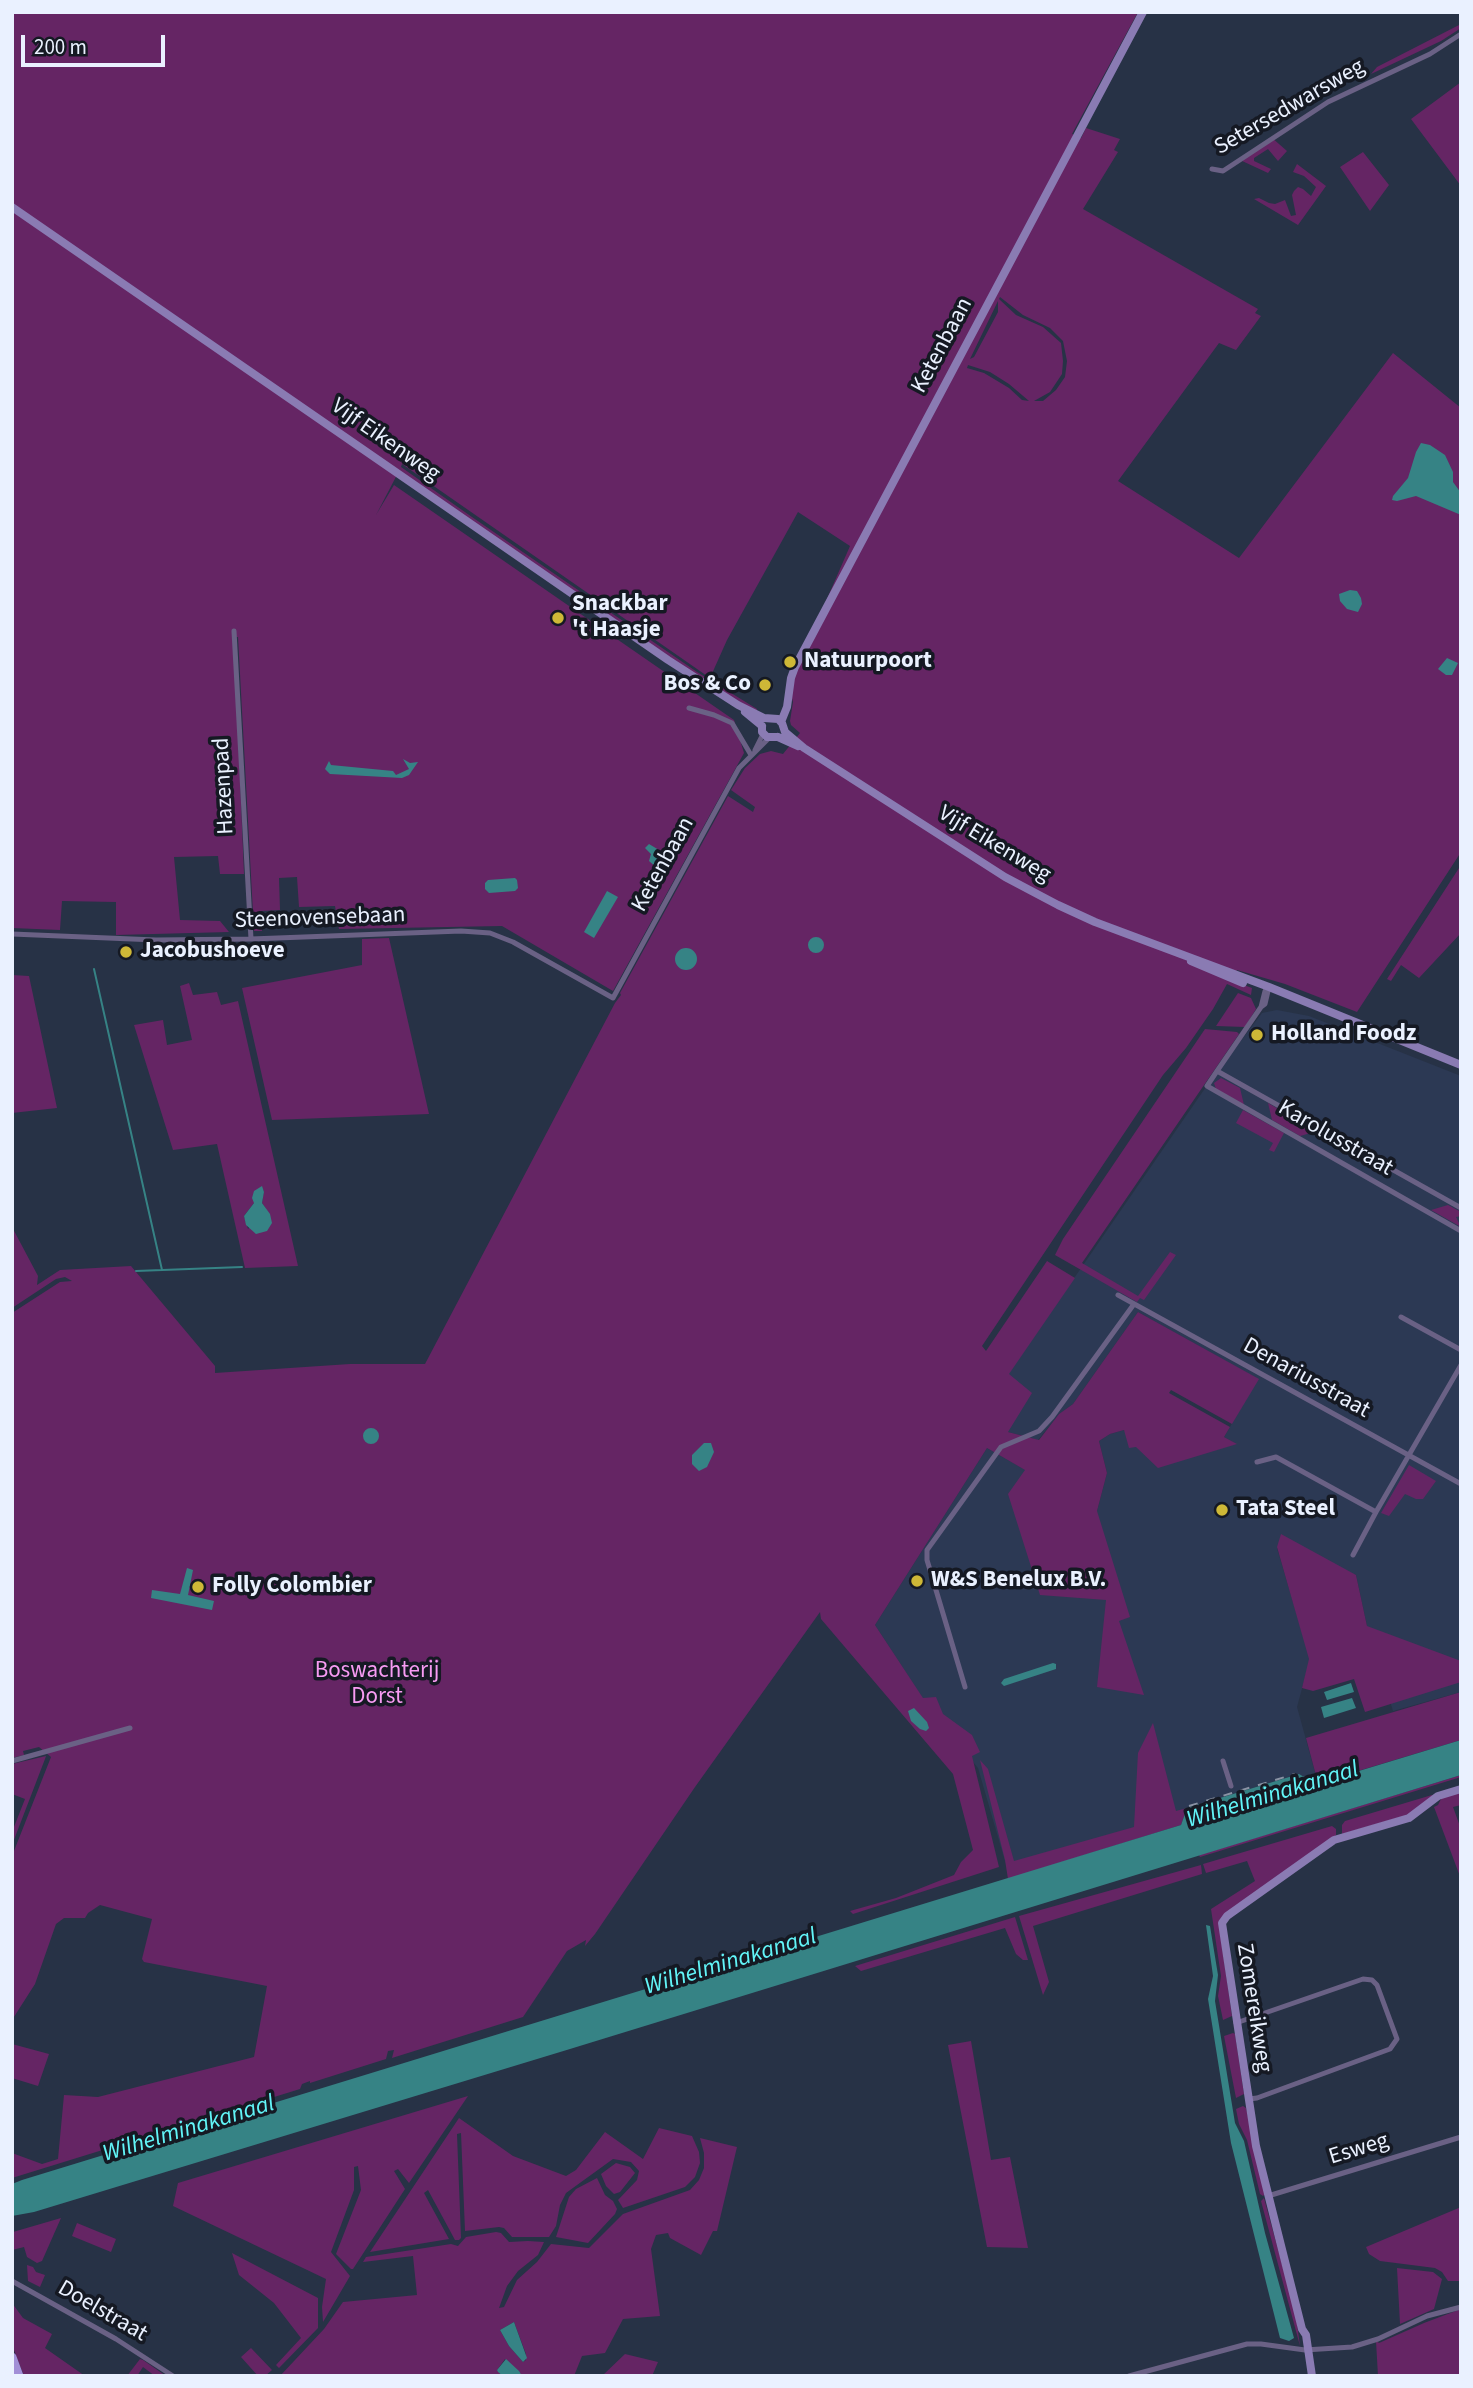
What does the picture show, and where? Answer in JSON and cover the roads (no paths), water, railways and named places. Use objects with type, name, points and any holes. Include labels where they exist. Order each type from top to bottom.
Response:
[{"type":"main road","name":"Ketenbaan","points":[[772,728],[788,701],[795,667],[1143,12]]},
{"type":"main road","name":"Vijf Eikenweg","points":[[12,207],[657,652],[956,847],[1031,891],[1096,922],[1461,1065]]},
{"type":"main road","name":"Zomereikweg","points":[[1311,2376],[1302,2329],[1256,2146],[1221,1926],[1223,1920],[1334,1840],[1409,1818],[1438,1796],[1461,1789]]},
{"type":"main road","points":[[12,2357],[19,2376]]},
{"type":"street","name":"Setersedwarsweg","points":[[1212,169],[1223,172],[1328,102],[1430,54],[1461,34]]},
{"type":"street","name":"Hazenpad","points":[[234,631],[251,939]]},
{"type":"street","points":[[689,708],[732,723],[752,754]]},
{"type":"street","name":"Ketenbaan","points":[[613,998],[739,768],[772,728]]},
{"type":"street","name":"Steenovensebaan","points":[[12,934],[119,939],[251,939],[461,931],[490,933],[513,942],[613,998]]},
{"type":"street","points":[[1217,1071],[1261,1007],[1267,990]]},
{"type":"street","name":"Karolusstraat","points":[[1461,1208],[1217,1071],[1207,1086],[1461,1231]]},
{"type":"street","name":"Denariusstraat","points":[[1118,1294],[1461,1484]]},
{"type":"street","points":[[965,1687],[927,1560],[927,1550],[1001,1447],[1034,1434],[1047,1423],[1134,1304]]},
{"type":"street","points":[[1401,1317],[1461,1350]]},
{"type":"street","points":[[1353,1555],[1461,1365]]},
{"type":"street","points":[[1257,1462],[1276,1457],[1376,1512]]},
{"type":"street","points":[[12,1761],[130,1728]]},
{"type":"street","points":[[1223,1761],[1231,1786]]},
{"type":"street","points":[[1236,2023],[1363,1979],[1372,1979],[1377,1985],[1397,2039],[1390,2049],[1248,2099]]},
{"type":"street","name":"Esweg","points":[[1268,2196],[1461,2137]]},
{"type":"street","name":"Doelstraat","points":[[12,2281],[116,2339],[173,2376]]},
{"type":"street","points":[[1129,2376],[1247,2344],[1306,2350],[1352,2347],[1378,2339],[1427,2316],[1461,2307]]},
{"type":"water","points":[[1421,443],[1430,445],[1445,455],[1453,472],[1453,482],[1461,493],[1461,515],[1416,496],[1392,500],[1408,478]]},
{"type":"water","points":[[1350,590],[1357,591],[1361,598],[1362,604],[1358,612],[1347,609],[1340,601],[1339,594]]},
{"type":"water","points":[[1447,658],[1458,663],[1452,675],[1446,675],[1438,669]]},
{"type":"water","points":[[403,759],[410,763],[418,762],[409,775],[402,778],[330,774],[325,769],[329,761],[331,765],[393,771],[396,775],[409,769]]},
{"type":"water","points":[[649,844],[664,853],[656,867],[649,861],[651,854],[645,848]]},
{"type":"water","points":[[515,878],[518,888],[515,891],[489,893],[485,889],[488,880]]},
{"type":"water","points":[[607,891],[618,897],[594,938],[584,932]]},
{"type":"water","points":[[816,937],[824,945],[816,953],[808,945]]},
{"type":"water","points":[[686,948],[694,951],[697,959],[694,967],[686,970],[678,967],[675,959],[678,951]]},
{"type":"water","points":[[262,1186],[262,1203],[270,1214],[272,1223],[267,1231],[256,1234],[246,1225],[244,1216],[254,1203],[254,1191]]},
{"type":"water","points":[[368,1428],[374,1428],[379,1436],[377,1442],[368,1444],[363,1439],[363,1433]]},
{"type":"water","points":[[704,1443],[711,1443],[714,1452],[707,1467],[699,1471],[692,1464],[692,1455]]},
{"type":"water","points":[[187,1568],[193,1570],[188,1595],[214,1601],[212,1610],[151,1598],[152,1590],[180,1594]]},
{"type":"water","points":[[1056,1664],[1056,1669],[1004,1686],[1001,1683],[1004,1679]]},
{"type":"water","points":[[1351,1683],[1354,1692],[1327,1700],[1324,1692]]},
{"type":"water","points":[[1352,1698],[1356,1708],[1324,1718],[1321,1707]]},
{"type":"water","points":[[914,1708],[927,1722],[929,1728],[926,1731],[911,1721],[908,1711]]},
{"type":"water","name":"Wilhelminakanaal","points":[[1461,1740],[1461,1775],[570,2049],[34,2212],[12,2216],[12,2184],[22,2180],[1181,1825],[1187,1808],[1299,1774],[1316,1784]]},
{"type":"water","points":[[1206,1925],[1210,1926],[1218,1975],[1215,2001],[1235,2123],[1244,2141],[1265,2233],[1294,2338],[1289,2341],[1280,2338],[1231,2143],[1208,1999],[1213,1976]]},
{"type":"water","points":[[514,2322],[527,2358],[523,2362],[500,2330]]},
{"type":"water","points":[[506,2359],[522,2376],[503,2376],[498,2372]]},
{"type":"waterway","points":[[94,969],[162,1270]]},
{"type":"waterway","points":[[136,1271],[242,1267]]},
{"type":"railway","points":[[1189,1806],[1295,1774]]},
{"type":"place","name":"Snackbar 't Haasje","points":[[558,618]]},
{"type":"place","name":"Natuurpoort","points":[[790,662]]},
{"type":"place","name":"Bos & Co","points":[[765,685]]},
{"type":"place","name":"Jacobushoeve","points":[[126,952]]},
{"type":"place","name":"Holland Foodz","points":[[1257,1035]]},
{"type":"place","name":"Tata Steel","points":[[1222,1510]]},
{"type":"place","name":"W&S Benelux B.V.","points":[[917,1581]]},
{"type":"place","name":"Folly Colombier","points":[[198,1587]]},
{"type":"park label","name":"Boswachterij Dorst","points":[[377,1685]]}]
